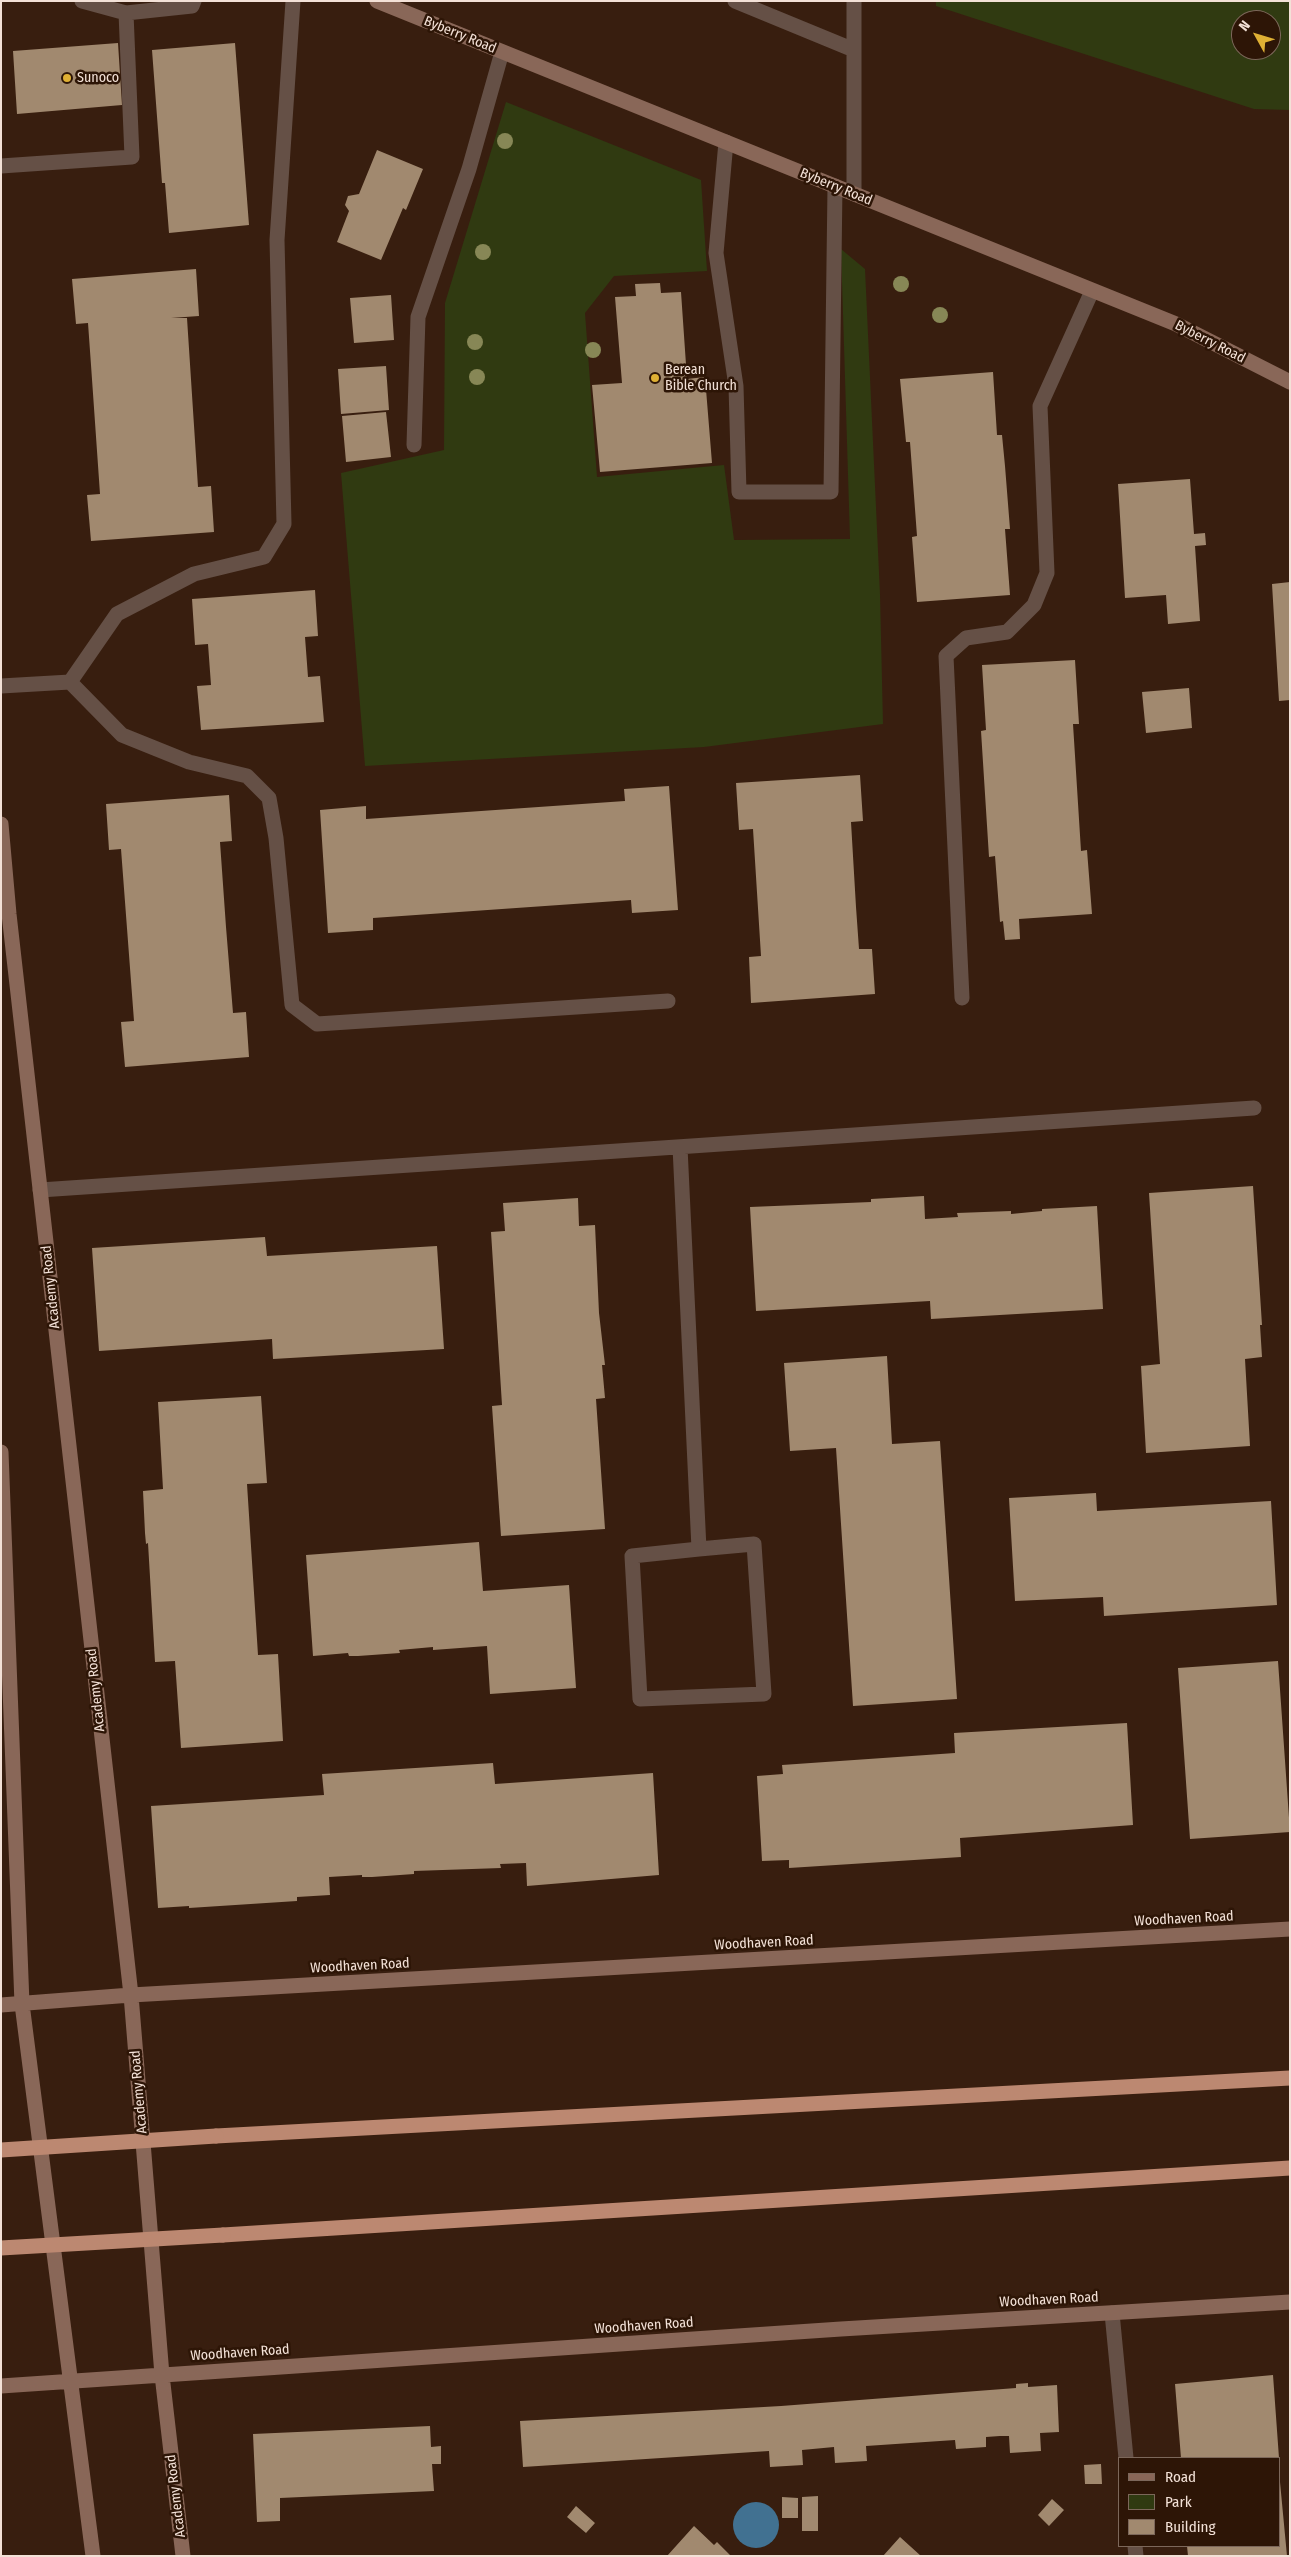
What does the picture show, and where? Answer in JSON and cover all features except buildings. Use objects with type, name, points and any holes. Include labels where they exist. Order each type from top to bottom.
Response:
[{"type":"highway","points":[[1146,2086],[1290,2069]]},
{"type":"highway","points":[[1,2150],[216,2136],[1290,2078]]},
{"type":"highway","points":[[1,2248],[1290,2168]]},
{"type":"main road","name":"Byberry Road","points":[[385,3],[1176,324],[1290,382]]},
{"type":"main road","name":"Academy Road","points":[[1,824],[9,914],[131,1995],[162,2375],[183,2556]]},
{"type":"main road","points":[[1,1452],[22,2004],[93,2556]]},
{"type":"main road","name":"Woodhaven Road","points":[[1,2005],[131,1995],[1290,1929]]},
{"type":"main road","name":"Woodhaven Road","points":[[1,2386],[71,2383],[162,2375],[1290,2302]]},
{"type":"lane","points":[[82,1],[126,14],[192,6],[194,1]]},
{"type":"lane","points":[[70,682],[117,614],[194,574],[264,557],[284,524],[277,240],[293,1]]},
{"type":"lane","points":[[735,1],[854,50]]},
{"type":"lane","points":[[854,1],[854,194]]},
{"type":"lane","points":[[1,166],[132,157],[126,14]]},
{"type":"lane","points":[[414,445],[418,317],[469,169],[502,52]]},
{"type":"lane","points":[[726,142],[716,253],[736,386],[739,492],[832,492],[835,186]]},
{"type":"lane","points":[[962,998],[946,656],[966,638],[1007,632],[1034,605],[1047,573],[1040,406],[1092,290]]},
{"type":"lane","points":[[1,686],[70,682],[122,735],[189,762],[246,776],[269,798],[276,838],[292,1005],[317,1024],[668,1001]]},
{"type":"lane","points":[[40,1190],[1254,1108]]},
{"type":"lane","points":[[680,1147],[699,1549]]},
{"type":"lane","points":[[754,1544],[764,1694],[640,1699],[632,1556],[699,1549],[754,1544]]},
{"type":"lane","points":[[1112,2313],[1126,2457]]},
{"type":"green space","points":[[936,1],[1290,1],[1290,110],[1254,109],[936,6]]},
{"type":"green space","points":[[506,102],[701,180],[707,271],[614,276],[585,313],[597,477],[724,465],[734,540],[850,539],[841,249],[865,269],[880,594],[883,724],[704,747],[365,766],[341,473],[444,450],[445,303]]},
{"type":"water","points":[[751,2502],[761,2502],[775,2512],[779,2525],[775,2538],[769,2544],[761,2548],[751,2548],[737,2538],[733,2530],[733,2520],[743,2506]]},
{"type":"place","name":"Sunoco","points":[[67,78]]},
{"type":"place","name":"Berean Bible Church","points":[[655,378]]}]
